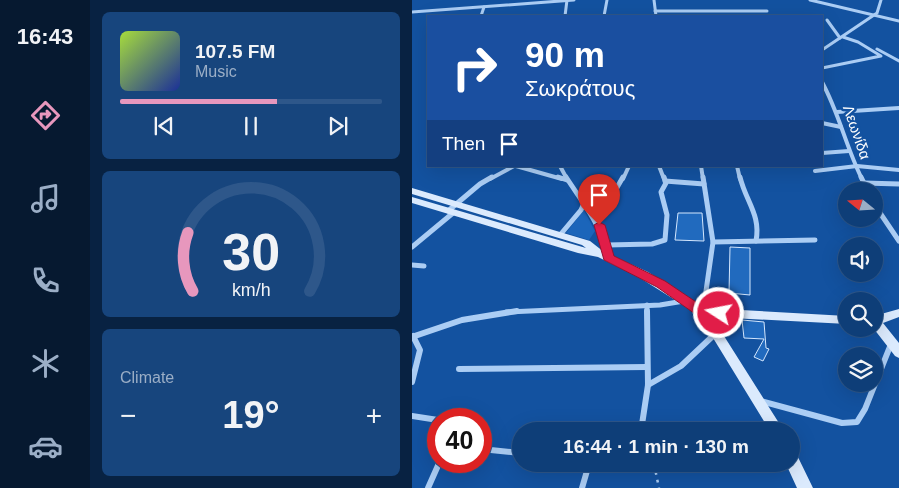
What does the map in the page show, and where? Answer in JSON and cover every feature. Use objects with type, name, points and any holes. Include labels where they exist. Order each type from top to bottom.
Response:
[{"type":"street","points":[[565,15],[568,0]]},
{"type":"street","points":[[412,12],[574,0]]},
{"type":"street","points":[[604,15],[607,0]]},
{"type":"street","points":[[654,0],[656,15]]},
{"type":"street","points":[[810,0],[898,21]]},
{"type":"street","points":[[823,49],[875,15],[880,9],[881,0]]},
{"type":"street","points":[[481,15],[484,7]]},
{"type":"street","points":[[655,11],[767,11]]},
{"type":"street","points":[[823,68],[881,56],[858,42],[841,38],[827,20]]},
{"type":"street","points":[[848,34],[898,61]]},
{"type":"street","name":"Λεωνίδα","points":[[824,89],[837,112],[849,151],[863,182]]},
{"type":"street","points":[[837,112],[898,108]]},
{"type":"street","points":[[823,123],[841,127]]},
{"type":"street","points":[[823,153],[849,151]]},
{"type":"street","points":[[815,171],[855,166],[898,170]]},
{"type":"street","points":[[412,248],[480,184],[513,167]]},
{"type":"street","points":[[519,167],[567,180]]},
{"type":"street","points":[[560,167],[567,180],[593,212],[605,252]]},
{"type":"street","points":[[593,212],[608,203],[616,194],[629,167]]},
{"type":"street","points":[[412,190],[452,210],[582,251],[605,252],[652,244],[664,240],[668,215],[661,192],[665,182],[659,167]]},
{"type":"street","points":[[701,167],[712,242],[706,301],[702,312]]},
{"type":"street","points":[[737,167],[746,196],[757,216],[756,241]]},
{"type":"street","points":[[665,182],[704,184]]},
{"type":"street","points":[[883,184],[898,184]]},
{"type":"street","points":[[412,200],[560,235],[586,243],[661,284],[702,312],[717,333],[771,422]]},
{"type":"street","points":[[560,235],[581,210],[585,201]]},
{"type":"street","points":[[883,218],[898,241]]},
{"type":"street","points":[[712,242],[815,240]]},
{"type":"street","points":[[412,265],[424,266]]},
{"type":"street","points":[[412,382],[420,350],[413,336],[461,320],[499,312],[647,305],[685,301]]},
{"type":"street","points":[[642,422],[648,385],[647,305]]},
{"type":"street","points":[[702,312],[838,320]]},
{"type":"street","points":[[883,318],[898,313]]},
{"type":"street","points":[[756,400],[842,423],[857,422],[866,408],[895,348],[883,332]]},
{"type":"street","points":[[648,385],[681,366],[717,333]]},
{"type":"street","points":[[460,369],[647,367]]},
{"type":"street","points":[[412,416],[427,418]]},
{"type":"street","points":[[492,450],[512,452]]},
{"type":"street","points":[[582,488],[587,472]]},
{"type":"street","points":[[797,472],[804,488]]},
{"type":"street","points":[[428,488],[435,473]]},
{"type":"path","points":[[656,472],[659,488]]},
{"type":"shaded area","points":[[584,210],[595,231],[589,240],[566,233]]},
{"type":"building","points":[[678,213],[702,213],[704,241],[675,240]]},
{"type":"building","points":[[730,247],[750,248],[750,295],[729,293]]},
{"type":"building","points":[[742,320],[764,322],[766,348],[769,349],[763,361],[754,357],[764,339],[744,338]]},
{"type":"route","points":[[599,225],[607,246],[608,258],[661,284],[702,312],[719,313]]}]
